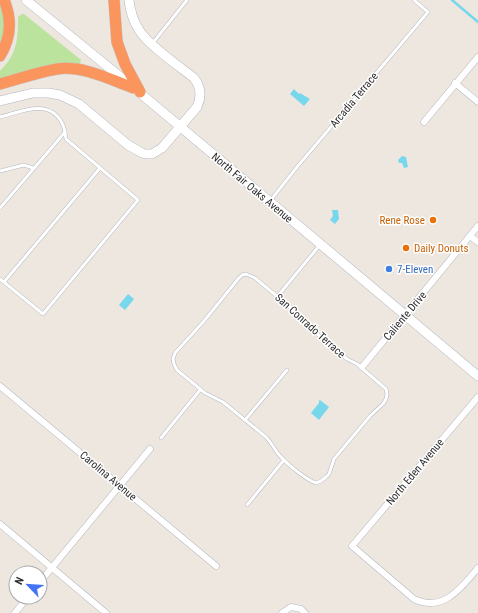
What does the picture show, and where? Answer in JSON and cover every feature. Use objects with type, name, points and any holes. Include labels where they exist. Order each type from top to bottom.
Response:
[{"type":"highway","points":[[0,56],[7,42],[9,33],[8,14],[4,0]]},
{"type":"highway","points":[[114,0],[117,42],[137,91]]},
{"type":"highway","points":[[0,84],[57,69],[67,69],[86,72],[137,91]]},
{"type":"main road","name":"North Fair Oaks Avenue","points":[[26,0],[478,376]]},
{"type":"main road","points":[[0,101],[33,93],[60,95],[78,104],[128,145],[142,153],[146,154],[158,151],[197,107],[201,89],[194,78],[152,44],[140,31],[134,18],[129,0]]},
{"type":"street","points":[[424,122],[478,57]]},
{"type":"street","points":[[455,83],[478,102]]},
{"type":"street","name":"Caliente Drive","points":[[362,368],[478,226]]},
{"type":"street","points":[[470,236],[478,242]]},
{"type":"street","name":"Carolina Avenue","points":[[0,386],[216,566]]},
{"type":"street","name":"North Eden Avenue","points":[[478,397],[352,546],[419,603],[425,606],[434,607],[446,603],[453,598],[478,568]]},
{"type":"street","points":[[48,573],[150,449]]},
{"type":"street","points":[[0,524],[106,613]]},
{"type":"street","points":[[15,613],[22,605]]},
{"type":"street","points":[[282,613],[291,607],[301,609],[305,613]]},
{"type":"lane","points":[[152,44],[187,0]]},
{"type":"lane","name":"Arcadia Terrace","points":[[269,202],[297,166],[428,12],[414,0]]},
{"type":"lane","points":[[0,117],[36,108],[44,108],[57,117],[62,123],[66,139],[138,200],[43,314],[0,279]]},
{"type":"lane","points":[[0,208],[65,132]]},
{"type":"lane","points":[[0,171],[24,165],[33,168]]},
{"type":"lane","points":[[4,282],[100,168]]},
{"type":"lane","points":[[277,296],[320,245]]},
{"type":"lane","name":"San Conrado Terrace","points":[[242,275],[250,275],[277,296],[302,317],[308,327],[386,388],[386,399],[334,459],[329,474],[321,481],[316,483],[312,482],[284,460],[271,442],[223,402],[200,390],[177,370],[174,364],[173,359],[175,353],[242,275]]},
{"type":"lane","points":[[245,420],[287,370]]},
{"type":"lane","points":[[161,438],[200,390]]},
{"type":"lane","points":[[247,505],[284,460]]},
{"type":"green space","points":[[0,2],[3,15],[4,37],[0,50]]},
{"type":"green space","points":[[24,14],[81,60],[79,67],[0,81],[0,71],[6,65],[13,53],[18,33],[18,17]]},
{"type":"water","points":[[294,89],[299,94],[300,93],[310,99],[304,106],[290,94]]},
{"type":"water","points":[[402,156],[406,157],[408,167],[404,168],[402,163],[399,163],[398,160]]},
{"type":"water","points":[[332,210],[338,210],[339,219],[335,224],[330,220],[333,216]]},
{"type":"water","points":[[128,294],[134,299],[125,310],[119,305]]},
{"type":"water","points":[[320,400],[329,407],[319,420],[311,413]]},
{"type":"waterway","points":[[452,0],[478,22]]},
{"type":"place","name":"Rene Rose","points":[[433,220]]},
{"type":"place","name":"Daily Donuts","points":[[406,248]]},
{"type":"place","name":"7-Eleven","points":[[389,269]]}]
